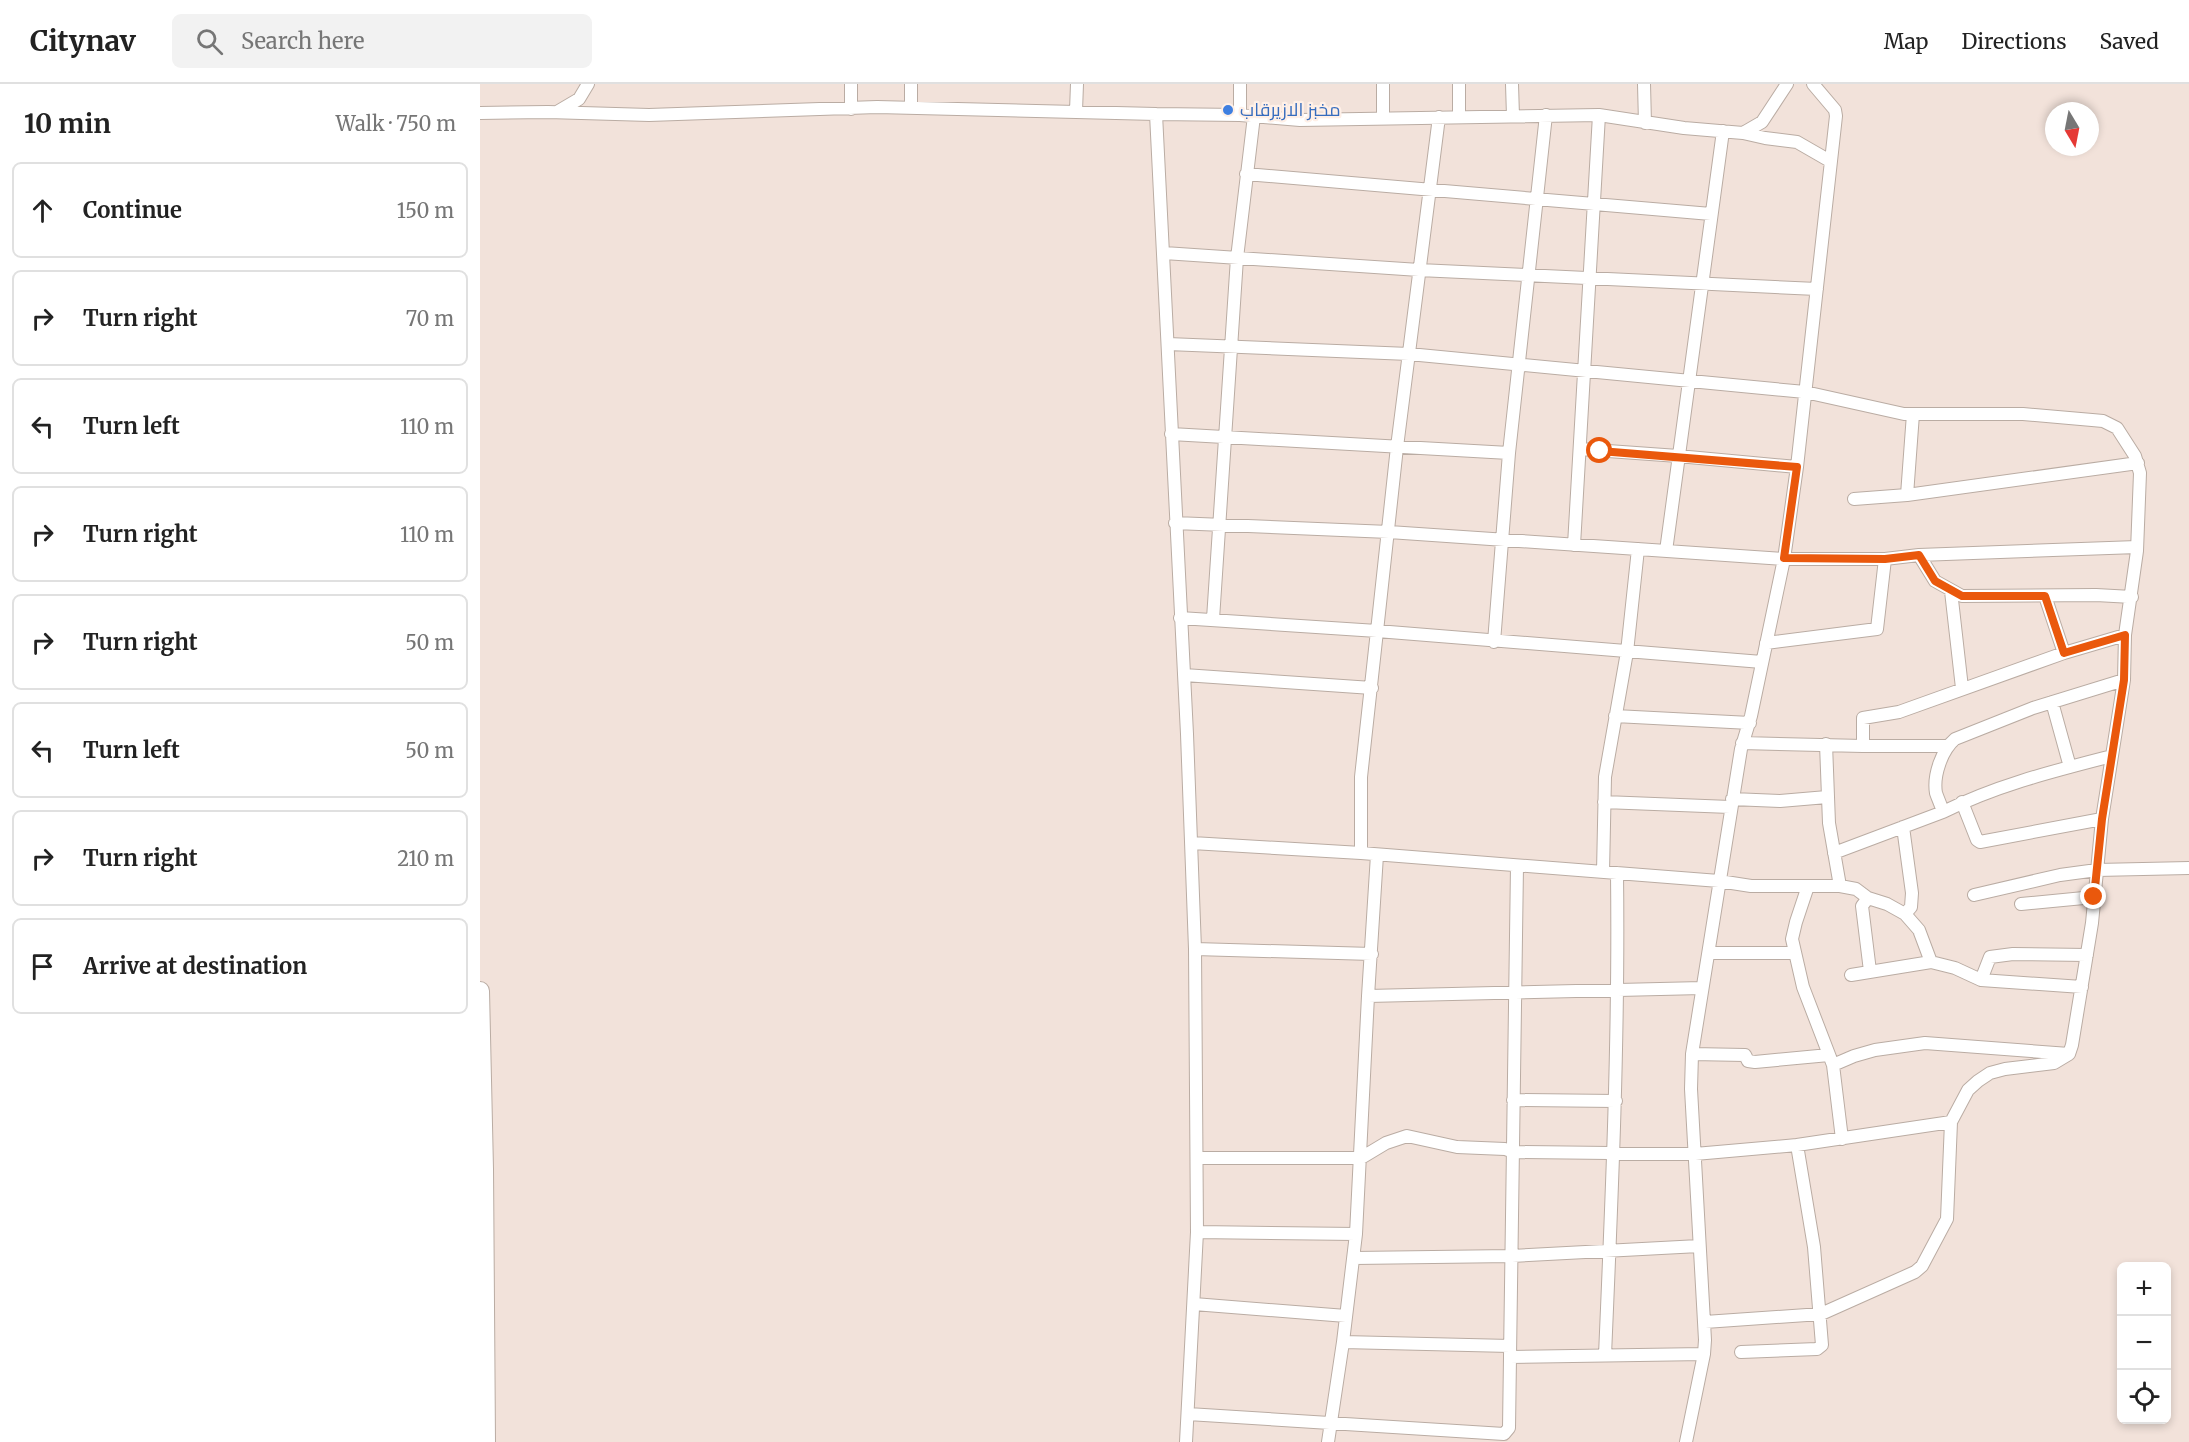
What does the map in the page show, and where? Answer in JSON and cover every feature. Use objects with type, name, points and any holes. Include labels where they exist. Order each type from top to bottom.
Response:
[{"type":"highway","points":[[480,991],[486,1442]]},
{"type":"street","points":[[557,112],[579,99],[588,84]]},
{"type":"street","points":[[851,84],[851,109]]},
{"type":"street","points":[[911,84],[911,108]]},
{"type":"street","points":[[1076,111],[1077,84]]},
{"type":"street","points":[[1240,84],[1240,115]]},
{"type":"street","points":[[1383,84],[1383,117]]},
{"type":"street","points":[[1459,84],[1459,116]]},
{"type":"street","points":[[1512,84],[1513,116]]},
{"type":"street","points":[[1644,84],[1645,123]]},
{"type":"street","points":[[1743,133],[1762,122],[1787,84]]},
{"type":"street","points":[[1686,1442],[1704,1354],[1705,1322],[1699,1246],[1692,1054],[1731,803],[1742,743],[1750,723],[1784,558],[1797,467],[1835,124],[1835,110],[1813,84]]},
{"type":"street","points":[[480,113],[557,112],[649,115],[911,108],[1240,115],[1300,120],[1599,115],[1797,142],[1830,161]]},
{"type":"street","points":[[1156,114],[1192,843],[1195,949],[1197,1232],[1186,1442]]},
{"type":"street","points":[[1494,642],[1509,453],[1546,115]]},
{"type":"street","points":[[1574,545],[1599,115]]},
{"type":"street","points":[[1213,620],[1237,258],[1254,116]]},
{"type":"street","points":[[1361,853],[1361,777],[1397,447],[1439,117]]},
{"type":"street","points":[[1666,551],[1687,381],[1723,131]]},
{"type":"street","points":[[1246,174],[1712,214]]},
{"type":"street","points":[[1164,254],[1419,270],[1817,289]]},
{"type":"street","points":[[1168,344],[1409,354],[1805,392],[1882,410],[1913,414],[2023,414],[2103,421],[2112,425],[2122,435],[2138,463],[2140,473],[2137,547],[2132,597],[2125,635],[2124,680],[2102,819],[2087,955],[2069,1054],[2054,1064],[2005,1069],[1990,1073],[1968,1090],[1952,1122],[1947,1219],[1925,1262],[1915,1272],[1821,1314],[1705,1322]]},
{"type":"street","points":[[1906,495],[1913,414]]},
{"type":"street","points":[[1171,434],[1509,453]]},
{"type":"street","points":[[1580,449],[1797,467]]},
{"type":"street","points":[[1854,500],[2138,463]]},
{"type":"street","points":[[1175,523],[1389,532],[1784,558],[1885,559],[1919,555],[2137,547]]},
{"type":"street","points":[[1603,872],[1605,777],[1627,652],[1638,549]]},
{"type":"street","points":[[1919,555],[1935,581],[1951,591],[1968,597],[2096,595],[2132,597]]},
{"type":"street","points":[[1766,643],[1877,629],[1885,559]]},
{"type":"street","points":[[1951,591],[1962,688]]},
{"type":"street","points":[[2045,596],[2064,653]]},
{"type":"street","points":[[1180,618],[1377,631],[1762,662]]},
{"type":"street","points":[[1863,746],[1863,718],[1899,712],[2064,653],[2125,635]]},
{"type":"street","points":[[1184,675],[1372,688]]},
{"type":"street","points":[[1943,812],[1936,785],[1942,756],[1947,746],[1962,735],[2052,702],[2124,680]]},
{"type":"street","points":[[2052,702],[2070,766]]},
{"type":"street","points":[[1615,716],[1750,723]]},
{"type":"street","points":[[1742,743],[1947,746]]},
{"type":"street","points":[[1826,744],[1827,797],[1840,886]]},
{"type":"street","points":[[1834,853],[1943,812],[2007,784],[2112,756]]},
{"type":"street","points":[[1604,802],[1731,803],[1827,797]]},
{"type":"street","points":[[1962,802],[1977,840],[1980,842],[2102,819]]},
{"type":"street","points":[[1903,827],[1912,893],[1911,907],[1905,914]]},
{"type":"street","points":[[1192,843],[1361,853],[1719,880],[1751,886],[1840,886],[1856,889],[1868,898],[1887,904],[1905,914],[1919,930],[1931,962]]},
{"type":"street","points":[[1328,1442],[1354,1258],[1377,855]]},
{"type":"street","points":[[1188,1414],[1330,1425],[1504,1434],[1509,1428],[1517,866]]},
{"type":"street","points":[[1974,895],[2052,876],[2097,870],[2189,868]]},
{"type":"street","points":[[1605,1354],[1616,1101],[1617,873]]},
{"type":"street","points":[[1808,886],[1792,939],[1810,1007],[1831,1060],[1837,1087],[1842,1139]]},
{"type":"street","points":[[2021,904],[2094,897]]},
{"type":"street","points":[[1868,898],[1862,906],[1870,971]]},
{"type":"street","points":[[1195,949],[1371,954]]},
{"type":"street","points":[[1709,953],[1794,953]]},
{"type":"street","points":[[1981,980],[1990,957],[2023,954],[2087,955]]},
{"type":"street","points":[[1851,975],[1931,962],[1955,968],[1981,980],[2082,987]]},
{"type":"street","points":[[1368,996],[1702,988]]},
{"type":"street","points":[[1692,1054],[1745,1055],[1748,1061],[1755,1062],[1831,1060],[1875,1050],[1925,1043],[2069,1054]]},
{"type":"street","points":[[1513,1100],[1616,1101]]},
{"type":"street","points":[[1197,1158],[1361,1158],[1386,1143],[1407,1136],[1457,1147],[1505,1149],[1513,1152],[1695,1154],[1797,1145],[1952,1122]]},
{"type":"street","points":[[1742,1352],[1821,1347],[1821,1314],[1814,1247],[1797,1145]]},
{"type":"street","points":[[1197,1232],[1356,1234]]},
{"type":"street","points":[[1354,1258],[1610,1253],[1699,1246]]},
{"type":"street","points":[[1194,1304],[1346,1316]]},
{"type":"street","points":[[1343,1342],[1510,1351],[1704,1354]]},
{"type":"place","name":"مخبز الازيرقاب","points":[[1228,110]]},
{"type":"route","points":[[1600,451],[1797,467],[1784,558],[1885,559],[1919,555],[1935,581],[1962,596],[2045,596],[2064,653],[2125,635],[2124,680],[2102,819],[2094,897]]}]
